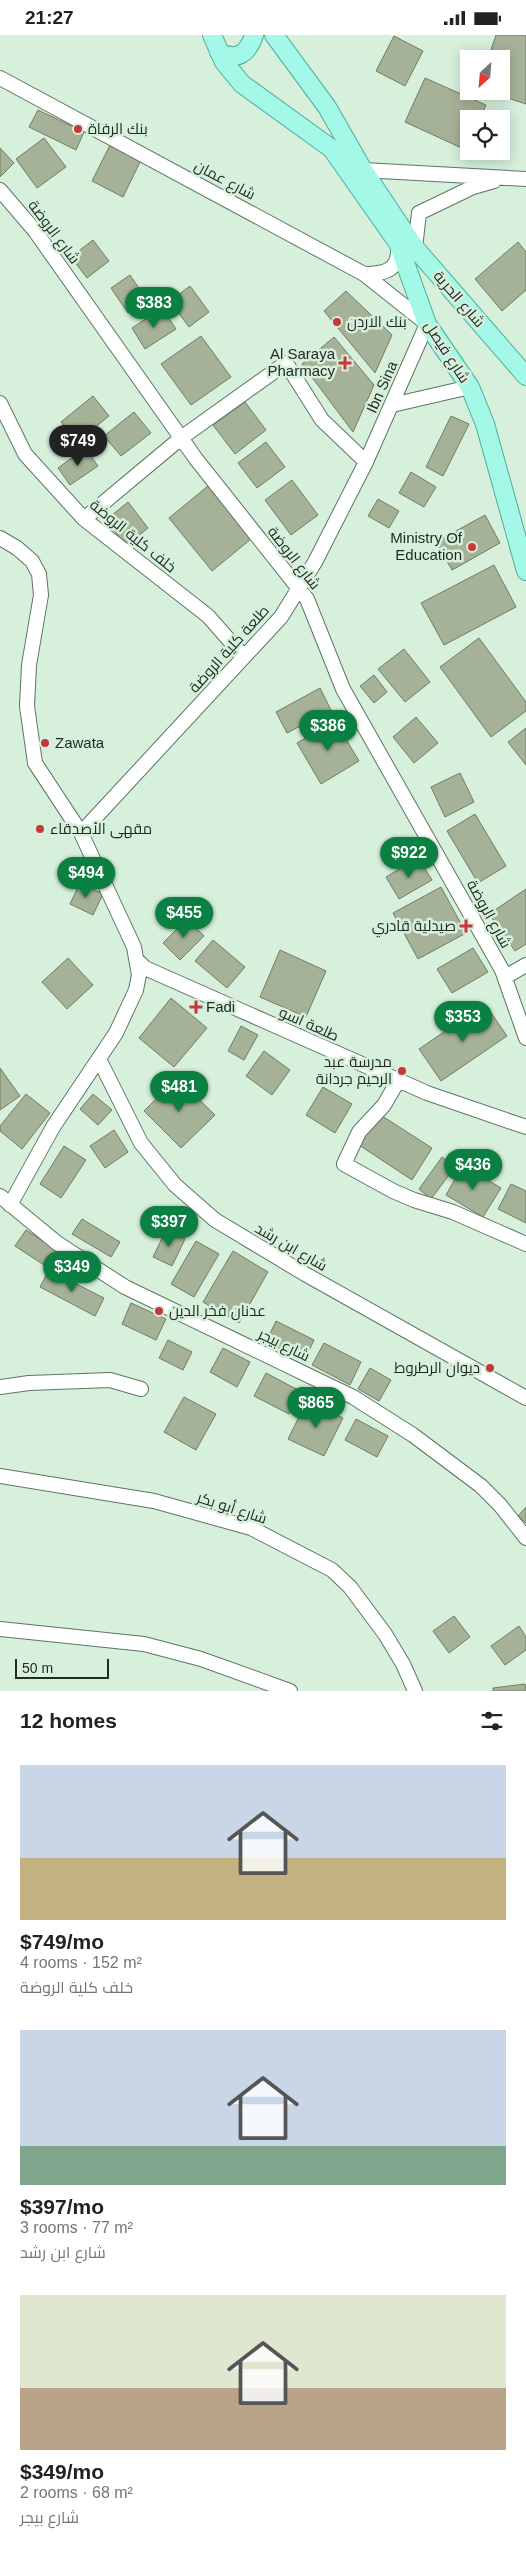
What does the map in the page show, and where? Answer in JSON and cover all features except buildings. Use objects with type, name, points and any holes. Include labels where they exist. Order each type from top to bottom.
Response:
[{"type":"main road","name":"شارع فيصل","points":[[212,35],[219,52],[242,84],[332,149],[406,246],[427,324],[470,387],[485,424],[523,547],[526,571]]},
{"type":"main road","points":[[219,52],[229,58],[240,57],[248,49],[254,35]]},
{"type":"main road","name":"شارع الحرية","points":[[274,35],[327,107],[362,170],[396,220],[406,246],[526,376]]},
{"type":"street","name":"شارع عمان","points":[[0,78],[364,274],[427,324]]},
{"type":"street","points":[[362,170],[526,179]]},
{"type":"street","points":[[364,274],[380,274],[393,267],[406,246],[419,213],[473,187],[507,177]]},
{"type":"street","name":"شارع الروضة","points":[[0,190],[35,231],[181,438],[306,599],[343,689],[505,977],[526,1038]]},
{"type":"street","name":"Ibn Sina","points":[[366,462],[427,324]]},
{"type":"street","points":[[84,519],[181,438],[286,363],[322,420],[366,462]]},
{"type":"street","points":[[392,405],[470,387]]},
{"type":"street","name":"خلف كلية الروضة","points":[[0,403],[25,454],[84,519],[208,616],[244,657]]},
{"type":"street","name":"طلعة كلية الروضة","points":[[81,833],[281,617],[299,590],[366,462]]},
{"type":"street","points":[[0,538],[17,548],[32,561],[39,574],[41,595],[29,665],[26,706],[35,763],[81,833],[134,947],[140,975],[136,991],[116,1033],[5,1201]]},
{"type":"street","name":"طلعة اسو","points":[[138,962],[145,968],[398,1081],[526,1127]]},
{"type":"street","points":[[505,977],[526,965]]},
{"type":"street","name":"شارع ابن رشد","points":[[99,1059],[141,1143],[175,1185],[215,1220],[305,1274],[526,1398]]},
{"type":"street","points":[[398,1081],[384,1105],[359,1132],[344,1164],[392,1191],[414,1200],[453,1211],[526,1244]]},
{"type":"street","name":"شارع بيجر","points":[[5,1201],[57,1243],[126,1287],[352,1397],[412,1435],[481,1486],[500,1505],[526,1538]]},
{"type":"street","points":[[0,1387],[29,1383],[110,1380],[141,1389]]},
{"type":"street","name":"شارع أبو بكر","points":[[0,1476],[154,1501],[251,1529],[332,1570],[350,1587],[385,1634],[415,1691]]},
{"type":"street","points":[[0,1629],[144,1644],[201,1659],[290,1691]]},
{"type":"place","name":"بنك الرفاة","points":[[78,129]]},
{"type":"place","name":"بنك الاردن","points":[[337,322]]},
{"type":"place","name":"Al Saraya Pharmacy","points":[[345,363]]},
{"type":"place","name":"Ministry Of Education","points":[[472,547]]},
{"type":"place","name":"Zawata","points":[[45,743]]},
{"type":"place","name":"مقهى الأصدقاء","points":[[40,829]]},
{"type":"place","name":"صيدلية قادري","points":[[466,926]]},
{"type":"place","name":"Fadi","points":[[196,1007]]},
{"type":"place","name":"مدرسة عبد الرحيم جردانة","points":[[402,1071]]},
{"type":"place","name":"عدنان فخر الدين","points":[[159,1311]]},
{"type":"place","name":"ديوان الرطروط","points":[[490,1368]]}]
